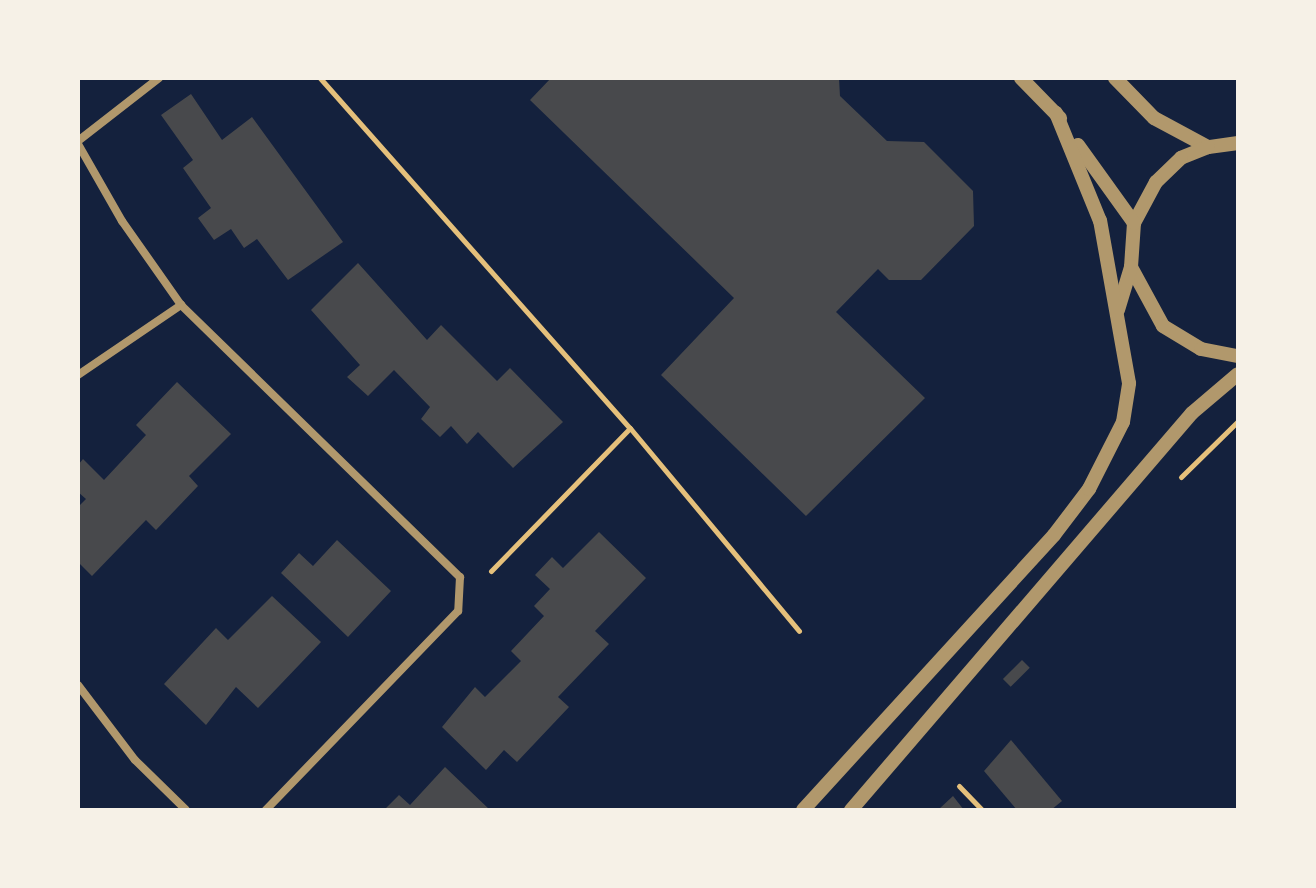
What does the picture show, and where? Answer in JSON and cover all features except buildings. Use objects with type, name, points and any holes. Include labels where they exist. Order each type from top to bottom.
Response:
[{"type":"street","points":[[159,78],[78,142],[122,221],[181,305],[454,567],[463,589],[458,611],[266,810]]},
{"type":"street","points":[[1021,78],[1056,113],[1134,223]]},
{"type":"street","points":[[1115,78],[1154,118],[1208,147]]},
{"type":"street","points":[[803,810],[1054,535],[1089,489],[1123,422],[1129,383],[1100,221],[1056,113]]},
{"type":"street","points":[[1117,314],[1131,267],[1134,223],[1156,182],[1181,158],[1208,147],[1238,143]]},
{"type":"street","points":[[1131,267],[1163,326],[1201,349],[1238,356]]},
{"type":"street","points":[[78,375],[181,305]]},
{"type":"street","points":[[851,810],[1192,413],[1238,374]]},
{"type":"street","points":[[78,685],[135,760],[186,810]]},
{"type":"path","points":[[320,78],[630,428],[799,631]]},
{"type":"path","points":[[491,571],[630,428]]},
{"type":"path","points":[[959,786],[982,810]]}]
